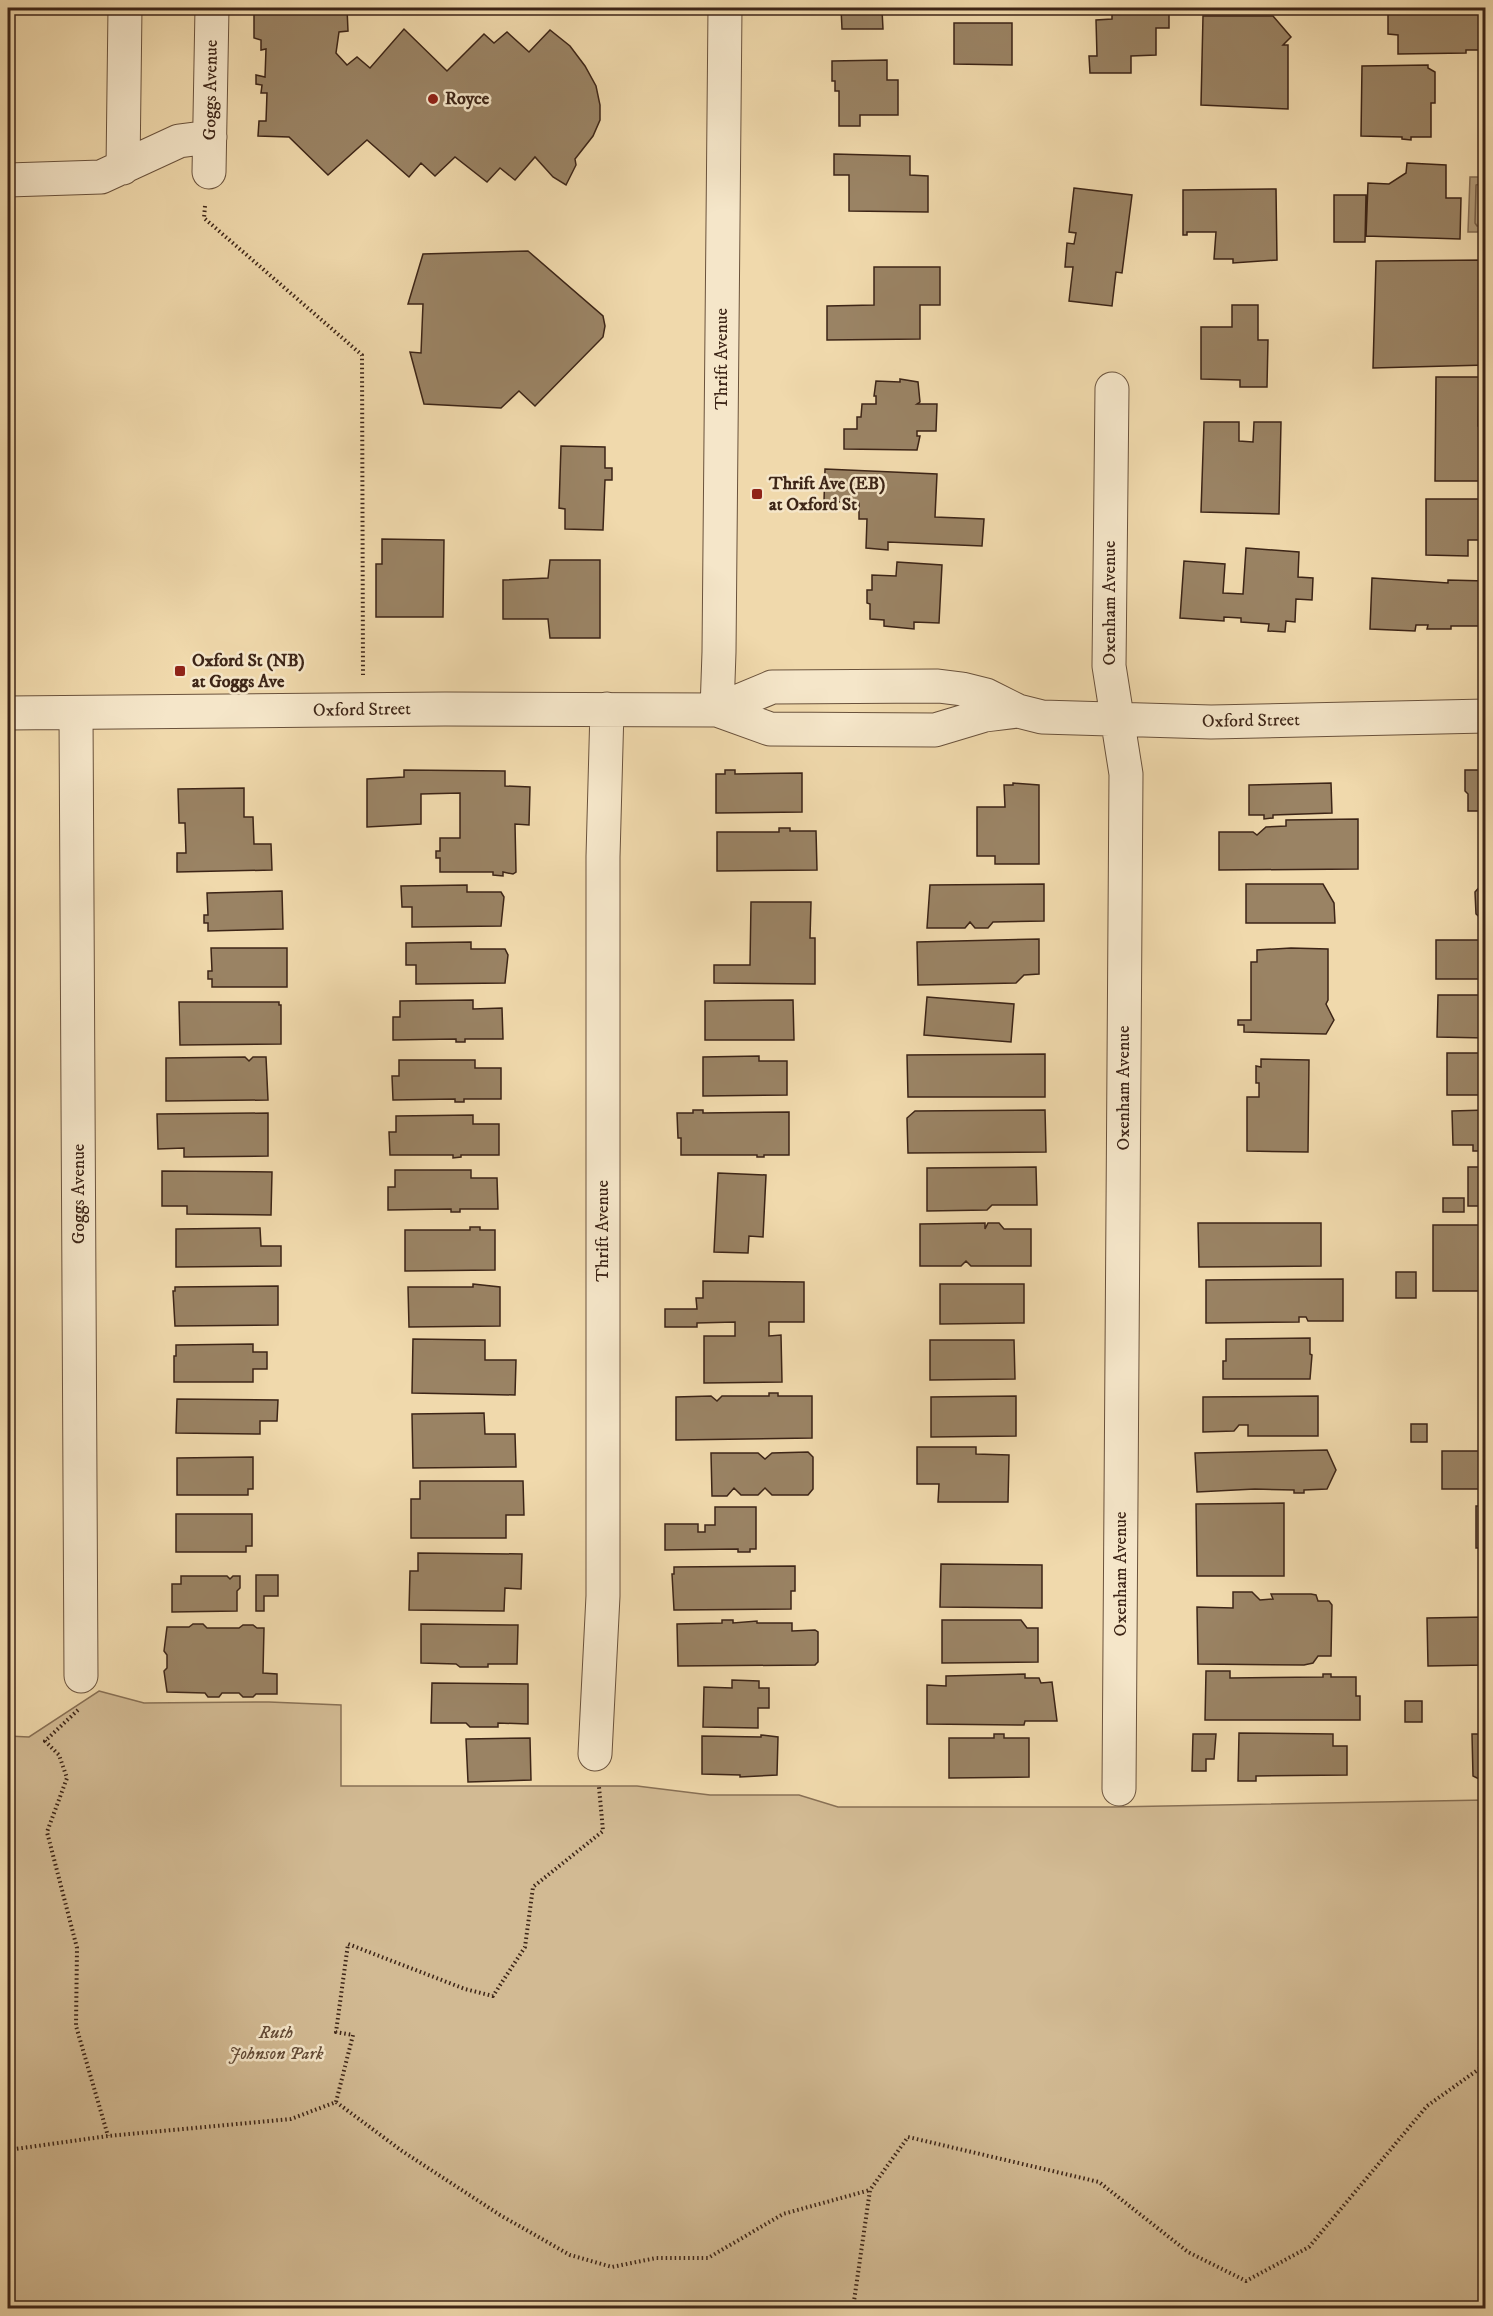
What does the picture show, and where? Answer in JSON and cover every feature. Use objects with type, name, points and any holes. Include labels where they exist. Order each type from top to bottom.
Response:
[{"type":"street","points":[[123,168],[125,8]]},
{"type":"street","name":"Goggs Avenue","points":[[209,172],[212,8]]},
{"type":"street","name":"Thrift Avenue","points":[[717,710],[725,8]]},
{"type":"street","points":[[8,180],[101,177],[179,141],[210,138]]},
{"type":"street","name":"Oxenham Avenue","points":[[1112,389],[1109,666],[1126,774],[1119,1789]]},
{"type":"street","name":"Oxford Street","points":[[717,710],[772,687],[938,686],[986,695],[1018,711],[1042,717],[1211,722],[1485,716]]},
{"type":"street","name":"Thrift Avenue","points":[[595,1754],[603,1596],[603,869],[607,709]]},
{"type":"street","name":"Oxford Street","points":[[8,714],[717,710],[770,729],[935,730],[985,715],[1018,711]]},
{"type":"street","name":"Goggs Avenue","points":[[76,713],[81,1676]]},
{"type":"path","points":[[209,172],[204,218],[362,355],[363,676]]},
{"type":"path","points":[[68,1720],[45,1741],[59,1755],[67,1778],[47,1832],[77,1948],[76,2026],[108,2136]]},
{"type":"path","points":[[336,2102],[353,2036],[336,2032],[348,1944],[465,1989],[493,1996],[525,1947],[533,1887],[603,1831]]},
{"type":"path","points":[[853,2308],[870,2190],[908,2137],[1099,2182],[1188,2252],[1246,2281],[1309,2247],[1427,2106],[1485,2064]]},
{"type":"path","points":[[8,2150],[108,2136],[291,2119],[336,2102]]},
{"type":"path","points":[[336,2102],[402,2151],[500,2215],[570,2255],[612,2267],[656,2258],[708,2258],[783,2214],[870,2190]]},
{"type":"green space","name":"Ruth Johnson Park","points":[[99,1691],[144,1703],[269,1702],[341,1705],[341,1786],[637,1786],[710,1795],[799,1795],[838,1807],[1112,1807],[1485,1800],[1485,2308],[8,2308],[8,1736],[29,1737]]},
{"type":"water","points":[[1470,177],[1485,177],[1485,232],[1468,232]]},
{"type":"building","name":"Royce","points":[[254,8],[347,8],[348,31],[339,32],[336,53],[347,65],[357,57],[370,68],[404,29],[447,71],[484,34],[494,43],[507,32],[529,52],[550,30],[570,46],[585,66],[596,86],[600,120],[593,136],[575,159],[576,165],[566,185],[553,177],[535,157],[515,180],[500,168],[487,182],[455,157],[435,176],[421,163],[409,177],[367,140],[328,175],[289,137],[258,136],[259,121],[266,121],[267,93],[261,93],[262,85],[256,84],[256,75],[265,77],[266,49],[261,50],[261,40],[254,38]]},
{"type":"building","points":[[841,8],[900,9],[882,10],[883,29],[842,29]]},
{"type":"building","points":[[1112,8],[1169,8],[1169,28],[1156,28],[1156,55],[1131,56],[1131,73],[1090,73],[1089,56],[1097,56],[1096,20],[1112,19]]},
{"type":"building","points":[[1388,8],[1481,8],[1480,50],[1466,50],[1466,53],[1398,54],[1398,35],[1388,34]]},
{"type":"building","points":[[1203,16],[1273,16],[1291,37],[1283,45],[1288,45],[1288,109],[1201,105]]},
{"type":"building","points":[[954,23],[1012,23],[1012,65],[954,64]]},
{"type":"building","points":[[887,60],[887,80],[898,80],[898,115],[860,115],[860,126],[839,126],[839,91],[835,91],[835,81],[832,81],[832,61]]},
{"type":"building","points":[[1428,65],[1428,68],[1435,72],[1435,103],[1431,103],[1431,137],[1411,137],[1411,140],[1402,139],[1402,137],[1361,136],[1362,66]]},
{"type":"building","points":[[834,154],[910,156],[910,175],[928,176],[928,212],[849,211],[849,175],[834,175]]},
{"type":"building","points":[[1407,163],[1446,165],[1446,198],[1461,198],[1460,239],[1366,236],[1368,183],[1389,184],[1406,173]]},
{"type":"building","points":[[1074,188],[1132,195],[1122,273],[1116,272],[1112,306],[1069,301],[1073,267],[1065,267],[1067,243],[1074,244],[1076,233],[1069,232]]},
{"type":"building","points":[[1276,189],[1277,260],[1233,263],[1233,259],[1214,259],[1216,232],[1187,232],[1187,235],[1183,235],[1183,190]]},
{"type":"building","points":[[1334,195],[1366,195],[1365,242],[1334,242]]},
{"type":"building","points":[[528,251],[603,316],[605,326],[603,337],[535,406],[519,391],[501,408],[424,404],[410,352],[421,353],[423,304],[408,304],[423,254]]},
{"type":"building","points":[[1486,260],[1486,365],[1373,368],[1376,261]]},
{"type":"building","points":[[874,267],[940,267],[940,305],[920,305],[920,339],[827,340],[827,306],[874,305]]},
{"type":"building","points":[[1232,305],[1258,305],[1258,340],[1268,340],[1267,387],[1240,387],[1240,380],[1201,379],[1201,327],[1232,327]]},
{"type":"building","points":[[1436,377],[1479,377],[1478,426],[1486,426],[1486,481],[1435,481]]},
{"type":"building","points":[[900,379],[918,382],[920,402],[917,404],[937,404],[936,431],[917,431],[917,436],[920,436],[917,450],[844,449],[844,429],[857,429],[857,417],[861,417],[862,404],[876,404],[876,396],[874,396],[876,381],[900,382]]},
{"type":"building","points":[[1204,422],[1239,422],[1239,441],[1253,442],[1254,422],[1281,422],[1279,514],[1201,512]]},
{"type":"building","points":[[561,446],[605,447],[605,468],[612,468],[612,480],[605,480],[603,530],[565,529],[565,509],[559,508]]},
{"type":"building","points":[[825,469],[937,474],[935,517],[984,519],[982,546],[888,542],[888,550],[866,548],[867,519],[859,519],[859,503],[824,501]]},
{"type":"building","points":[[1426,499],[1486,499],[1486,540],[1468,540],[1468,556],[1426,555]]},
{"type":"building","points":[[382,539],[444,540],[443,617],[376,617],[376,564],[382,564]]},
{"type":"building","points":[[1246,548],[1299,552],[1298,577],[1313,578],[1312,600],[1296,599],[1295,622],[1286,621],[1285,632],[1268,631],[1269,624],[1241,622],[1241,618],[1224,617],[1224,621],[1180,618],[1184,561],[1225,564],[1223,593],[1243,594]]},
{"type":"building","points":[[550,560],[600,560],[600,638],[550,638],[548,619],[503,619],[503,580],[548,578]]},
{"type":"building","points":[[897,562],[942,565],[939,623],[914,622],[914,629],[884,626],[884,620],[870,619],[867,590],[872,590],[872,575],[896,576]]},
{"type":"building","points":[[1372,578],[1448,583],[1448,580],[1486,581],[1486,626],[1427,629],[1428,625],[1416,625],[1415,631],[1370,629]]},
{"type":"building","points":[[404,770],[505,771],[505,786],[530,787],[529,825],[515,824],[516,872],[513,874],[503,872],[503,876],[493,875],[493,872],[440,872],[440,858],[436,858],[436,851],[440,851],[440,838],[460,838],[460,793],[421,794],[421,824],[367,827],[367,779],[404,777]]},
{"type":"building","points":[[725,770],[735,770],[735,774],[802,773],[802,812],[716,813],[716,774],[725,774]]},
{"type":"building","points":[[1465,770],[1486,770],[1486,811],[1468,811]]},
{"type":"building","points":[[1013,783],[1039,785],[1039,864],[995,864],[995,856],[977,856],[977,807],[1005,807],[1004,785],[1013,785]]},
{"type":"building","points":[[1331,783],[1332,813],[1273,815],[1273,818],[1264,819],[1264,815],[1249,815],[1249,785]]},
{"type":"building","points":[[244,788],[244,817],[253,817],[254,844],[271,844],[272,870],[177,872],[177,853],[186,853],[185,823],[179,823],[178,789]]},
{"type":"building","points":[[1358,819],[1358,869],[1219,870],[1219,832],[1253,832],[1257,835],[1266,827],[1286,826],[1286,820]]},
{"type":"building","points":[[779,828],[790,828],[790,831],[816,831],[817,870],[717,871],[717,832],[779,832]]},
{"type":"building","points":[[1483,834],[1486,834],[1486,862],[1480,861]]},
{"type":"building","points":[[1483,883],[1486,883],[1486,923],[1476,914],[1475,892]]},
{"type":"building","points":[[1044,884],[1044,921],[993,922],[988,928],[975,928],[970,922],[965,928],[927,928],[930,885]]},
{"type":"building","points":[[1246,884],[1323,884],[1334,903],[1335,923],[1246,923]]},
{"type":"building","points":[[467,885],[467,892],[501,892],[504,897],[501,926],[412,927],[412,907],[402,907],[401,886]]},
{"type":"building","points":[[282,891],[283,929],[208,931],[208,923],[204,923],[204,915],[208,915],[207,893]]},
{"type":"building","points":[[751,902],[811,902],[810,938],[815,938],[815,984],[714,983],[714,965],[750,965]]},
{"type":"building","points":[[1039,939],[1039,974],[1024,975],[1016,983],[918,985],[917,942]]},
{"type":"building","points":[[1436,940],[1486,940],[1486,979],[1436,979]]},
{"type":"building","points":[[471,942],[471,949],[505,949],[508,955],[505,983],[416,984],[416,965],[406,965],[406,943]]},
{"type":"building","points":[[211,948],[287,948],[287,987],[212,987],[212,979],[208,979],[208,971],[212,971]]},
{"type":"building","points":[[1328,949],[1328,1000],[1326,1004],[1334,1020],[1326,1034],[1244,1032],[1244,1025],[1238,1025],[1238,1020],[1251,1020],[1251,962],[1257,962],[1257,950]]},
{"type":"building","points":[[1438,995],[1486,995],[1486,1038],[1437,1037]]},
{"type":"building","points":[[927,997],[1014,1004],[1011,1042],[924,1035]]},
{"type":"building","points":[[473,1000],[473,1009],[502,1008],[503,1039],[465,1039],[465,1042],[456,1042],[456,1039],[393,1040],[393,1017],[400,1017],[400,1001]]},
{"type":"building","points":[[793,1000],[794,1040],[705,1040],[705,1001]]},
{"type":"building","points":[[179,1002],[279,1002],[281,1005],[281,1044],[180,1045]]},
{"type":"building","points":[[1447,1053],[1486,1053],[1486,1095],[1447,1095]]},
{"type":"building","points":[[1045,1054],[1045,1097],[908,1097],[907,1055]]},
{"type":"building","points":[[759,1056],[759,1061],[787,1061],[787,1095],[703,1096],[703,1057]]},
{"type":"building","points":[[245,1057],[249,1061],[253,1057],[266,1057],[268,1100],[166,1101],[166,1058]]},
{"type":"building","points":[[1261,1059],[1309,1060],[1308,1152],[1247,1151],[1247,1097],[1259,1097],[1256,1066],[1261,1067]]},
{"type":"building","points":[[399,1060],[475,1060],[475,1068],[501,1068],[501,1099],[464,1099],[464,1102],[455,1102],[455,1099],[393,1100],[392,1076],[399,1076]]},
{"type":"building","points":[[693,1110],[703,1110],[703,1113],[789,1112],[789,1155],[757,1157],[757,1155],[681,1155],[677,1113],[693,1113]]},
{"type":"building","points":[[1045,1110],[1046,1152],[908,1153],[907,1118],[915,1111]]},
{"type":"building","points":[[1486,1110],[1486,1151],[1473,1151],[1473,1145],[1453,1145],[1452,1111]]},
{"type":"building","points":[[268,1113],[268,1156],[184,1157],[184,1148],[158,1149],[157,1114]]},
{"type":"building","points":[[473,1115],[473,1124],[499,1124],[499,1155],[461,1155],[461,1157],[453,1158],[453,1155],[390,1155],[389,1132],[396,1132],[396,1116]]},
{"type":"building","points":[[1036,1167],[1037,1205],[992,1205],[987,1210],[927,1211],[927,1168]]},
{"type":"building","points":[[1468,1167],[1486,1167],[1486,1206],[1468,1206]]},
{"type":"building","points":[[395,1170],[471,1170],[471,1178],[497,1178],[498,1209],[460,1209],[460,1212],[451,1212],[451,1209],[388,1210],[388,1187],[395,1187]]},
{"type":"building","points":[[162,1171],[272,1172],[271,1215],[187,1214],[187,1206],[162,1206]]},
{"type":"building","points":[[718,1173],[766,1175],[763,1237],[749,1236],[748,1253],[714,1252]]},
{"type":"building","points":[[1443,1198],[1464,1198],[1464,1212],[1443,1212]]},
{"type":"building","points":[[985,1223],[985,1229],[988,1223],[999,1223],[1004,1229],[1031,1229],[1031,1266],[971,1266],[966,1261],[961,1266],[920,1266],[920,1224]]},
{"type":"building","points":[[1198,1223],[1321,1223],[1321,1266],[1199,1267]]},
{"type":"building","points":[[1433,1225],[1486,1225],[1486,1291],[1433,1291]]},
{"type":"building","points":[[470,1227],[495,1230],[495,1270],[405,1271],[405,1230],[470,1230]]},
{"type":"building","points":[[260,1228],[261,1246],[281,1246],[281,1266],[176,1267],[176,1229]]},
{"type":"building","points":[[1396,1272],[1416,1272],[1416,1298],[1396,1298]]},
{"type":"building","points":[[1343,1279],[1343,1321],[1308,1321],[1306,1317],[1299,1317],[1299,1322],[1206,1323],[1206,1280]]},
{"type":"building","points":[[703,1281],[804,1282],[804,1322],[769,1322],[769,1336],[781,1335],[782,1382],[704,1383],[704,1336],[735,1336],[735,1322],[697,1323],[697,1327],[665,1327],[665,1309],[697,1309],[696,1298],[703,1298]]},
{"type":"building","points":[[473,1284],[500,1287],[500,1326],[409,1327],[408,1287],[473,1287]]},
{"type":"building","points":[[940,1284],[1024,1284],[1024,1323],[940,1324]]},
{"type":"building","points":[[278,1286],[278,1325],[175,1326],[173,1291],[175,1287]]},
{"type":"building","points":[[1310,1338],[1310,1354],[1312,1355],[1310,1379],[1223,1379],[1226,1339]]},
{"type":"building","points":[[413,1339],[485,1340],[485,1360],[516,1360],[515,1395],[412,1393]]},
{"type":"building","points":[[930,1340],[1014,1340],[1015,1379],[930,1380]]},
{"type":"building","points":[[253,1344],[253,1352],[267,1352],[267,1369],[253,1369],[253,1382],[174,1382],[176,1345]]},
{"type":"building","points":[[769,1393],[778,1393],[778,1396],[812,1396],[812,1438],[676,1440],[676,1397],[711,1396],[717,1401],[722,1396],[769,1396]]},
{"type":"building","points":[[1016,1396],[1016,1436],[931,1437],[931,1397]]},
{"type":"building","points":[[1318,1396],[1318,1436],[1248,1436],[1248,1425],[1239,1425],[1234,1431],[1203,1432],[1203,1397]]},
{"type":"building","points":[[177,1399],[278,1400],[277,1421],[260,1421],[260,1434],[176,1433]]},
{"type":"building","points":[[484,1413],[485,1434],[515,1434],[516,1467],[413,1468],[412,1414]]},
{"type":"building","points":[[1411,1424],[1427,1424],[1427,1442],[1411,1442]]},
{"type":"building","points":[[917,1447],[976,1447],[976,1454],[1009,1455],[1008,1502],[938,1502],[939,1484],[917,1484]]},
{"type":"building","points":[[1327,1450],[1336,1470],[1327,1489],[1304,1490],[1304,1493],[1294,1493],[1294,1490],[1255,1489],[1197,1492],[1195,1453]]},
{"type":"building","points":[[1442,1451],[1486,1451],[1486,1489],[1442,1489]]},
{"type":"building","points":[[808,1452],[813,1457],[813,1489],[808,1495],[772,1495],[765,1488],[758,1495],[741,1495],[734,1488],[727,1496],[712,1496],[711,1453],[758,1453],[765,1459],[772,1453]]},
{"type":"building","points":[[253,1457],[253,1489],[248,1489],[248,1495],[177,1495],[177,1458]]},
{"type":"building","points":[[420,1481],[523,1481],[524,1515],[506,1515],[506,1538],[411,1538],[411,1499],[420,1499]]},
{"type":"building","points":[[1284,1503],[1284,1576],[1197,1576],[1196,1504]]},
{"type":"building","points":[[1476,1506],[1486,1506],[1486,1548],[1476,1548]]},
{"type":"building","points":[[715,1507],[756,1507],[756,1549],[750,1549],[750,1552],[738,1552],[738,1549],[665,1550],[665,1524],[698,1524],[698,1532],[705,1532],[705,1525],[715,1525]]},
{"type":"building","points":[[176,1514],[252,1514],[252,1546],[246,1546],[246,1552],[176,1552]]},
{"type":"building","points":[[418,1553],[522,1554],[521,1589],[505,1588],[504,1611],[409,1610],[410,1571],[418,1571]]},
{"type":"building","points":[[941,1564],[1042,1565],[1042,1608],[940,1607]]},
{"type":"building","points":[[795,1566],[795,1591],[791,1591],[791,1609],[674,1610],[672,1574],[674,1574],[674,1567]]},
{"type":"building","points":[[256,1575],[278,1575],[278,1596],[264,1596],[264,1611],[256,1611]]},
{"type":"building","points":[[181,1576],[227,1576],[230,1579],[233,1576],[240,1576],[237,1611],[172,1612],[172,1584],[181,1584]]},
{"type":"building","points":[[1233,1592],[1252,1592],[1260,1600],[1273,1599],[1271,1594],[1311,1594],[1316,1595],[1318,1601],[1329,1601],[1332,1605],[1331,1656],[1318,1656],[1313,1663],[1304,1665],[1198,1664],[1197,1607],[1233,1608]]},
{"type":"building","points":[[1486,1617],[1486,1665],[1428,1666],[1427,1618]]},
{"type":"building","points":[[722,1620],[733,1620],[733,1623],[757,1621],[757,1623],[792,1623],[792,1631],[815,1630],[818,1632],[818,1662],[815,1665],[678,1666],[677,1624],[722,1623]]},
{"type":"building","points":[[942,1620],[1021,1620],[1027,1628],[1038,1628],[1038,1662],[942,1663]]},
{"type":"building","points":[[193,1624],[203,1624],[207,1628],[239,1628],[243,1625],[253,1625],[257,1628],[264,1628],[263,1673],[277,1674],[277,1694],[256,1694],[253,1697],[243,1697],[239,1693],[222,1693],[219,1697],[208,1697],[205,1693],[167,1692],[164,1671],[167,1668],[167,1655],[164,1651],[167,1627],[189,1627]]},
{"type":"building","points":[[421,1624],[518,1625],[517,1664],[460,1667],[456,1664],[421,1663]]},
{"type":"building","points":[[1206,1671],[1230,1671],[1230,1678],[1323,1677],[1323,1674],[1331,1674],[1331,1677],[1356,1677],[1356,1696],[1360,1696],[1360,1720],[1205,1720]]},
{"type":"building","points":[[1025,1674],[1025,1678],[1039,1678],[1041,1683],[1052,1682],[1057,1721],[1025,1721],[1024,1725],[927,1724],[927,1685],[946,1686],[946,1676]]},
{"type":"building","points":[[732,1680],[759,1681],[759,1688],[769,1688],[769,1708],[758,1708],[758,1728],[703,1727],[704,1687],[732,1688]]},
{"type":"building","points":[[432,1683],[528,1684],[528,1724],[498,1723],[498,1727],[470,1727],[466,1723],[431,1723]]},
{"type":"building","points":[[1405,1701],[1422,1701],[1422,1722],[1405,1722]]},
{"type":"building","points":[[1239,1733],[1333,1734],[1333,1746],[1347,1746],[1347,1775],[1256,1776],[1256,1781],[1238,1781]]},
{"type":"building","points":[[994,1734],[1004,1734],[1004,1738],[1029,1738],[1029,1777],[949,1778],[949,1738],[994,1738]]},
{"type":"building","points":[[1193,1734],[1216,1734],[1214,1759],[1206,1759],[1206,1771],[1192,1771]]},
{"type":"building","points":[[1472,1734],[1486,1734],[1486,1779],[1473,1776]]},
{"type":"building","points":[[761,1735],[778,1737],[777,1775],[740,1777],[740,1775],[702,1774],[702,1736],[761,1737]]},
{"type":"building","points":[[530,1738],[531,1780],[468,1782],[466,1739]]},
{"type":"place","name":"Royce","points":[[433,99]]},
{"type":"place","name":"Thrift Ave (EB) at Oxford St","points":[[757,494]]},
{"type":"place","name":"Oxford St (NB) at Goggs Ave","points":[[180,671]]}]
